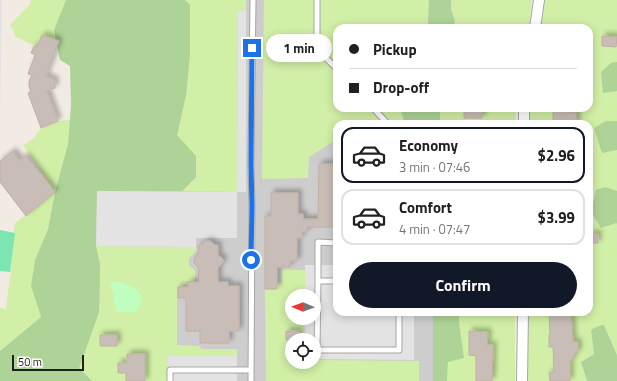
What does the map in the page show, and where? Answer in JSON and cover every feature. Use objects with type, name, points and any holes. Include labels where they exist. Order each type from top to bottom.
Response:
[{"type":"street","points":[[536,24],[539,0]]},
{"type":"street","points":[[522,381],[523,316]]},
{"type":"lane","points":[[251,381],[253,0]]},
{"type":"lane","points":[[317,0],[317,49],[333,65]]},
{"type":"lane","points":[[378,112],[384,120]]},
{"type":"lane","points":[[333,243],[318,242],[318,350],[399,350],[399,316]]},
{"type":"lane","points":[[318,281],[333,281]]},
{"type":"lane","points":[[170,381],[170,370],[251,370]]},
{"type":"shaded area","points":[[0,0],[2,0],[0,122]]},
{"type":"shaded area","points":[[225,0],[440,0],[440,24],[333,24],[333,112],[363,112],[414,120],[333,120],[333,316],[440,316],[440,381],[71,381],[73,188]]},
{"type":"shaded area","points":[[246,10],[246,192],[237,192],[238,11]]},
{"type":"shaded area","points":[[97,191],[237,192],[237,238],[196,238],[196,247],[96,246]]},
{"type":"shaded area","points":[[305,265],[333,265],[333,316],[414,316],[414,360],[321,359],[321,333],[304,333],[305,325],[321,325],[321,289],[305,289]]},
{"type":"shaded area","points":[[168,356],[237,356],[237,381],[168,381]]},
{"type":"green space","points":[[31,0],[66,0],[59,41],[42,35],[37,47],[16,37],[10,25],[30,4]]},
{"type":"green space","points":[[66,0],[185,0],[190,5],[190,53],[186,95],[177,135],[196,156],[196,177],[182,191],[97,191],[96,246],[100,265],[99,312],[79,368],[92,381],[0,381],[0,351],[41,317],[31,286],[35,260],[48,229],[55,192],[68,144],[71,105],[70,66],[60,60],[54,30]]},
{"type":"green space","points":[[185,0],[246,0],[246,10],[238,11],[237,192],[182,191],[196,177],[177,135],[186,95],[190,53],[190,6]]},
{"type":"green space","points":[[264,0],[429,0],[428,24],[333,24],[333,112],[404,112],[404,120],[333,120],[333,142],[309,157],[308,178],[262,179]]},
{"type":"green space","points":[[429,0],[451,0],[451,9],[455,21],[454,24],[428,24]]},
{"type":"green space","points":[[451,0],[532,0],[529,24],[454,24],[455,21],[451,9]]},
{"type":"green space","points":[[543,0],[617,0],[617,355],[604,325],[591,330],[594,354],[581,362],[587,381],[527,381],[527,316],[593,316],[593,120],[527,120],[528,112],[593,112],[593,24],[540,24]]},
{"type":"green space","points":[[617,62],[617,91],[603,93],[601,72],[611,63]]},
{"type":"green space","points":[[401,112],[440,112],[440,120],[404,120]]},
{"type":"green space","points":[[439,112],[516,112],[515,120],[439,120]]},
{"type":"green space","points":[[70,120],[68,144],[55,192],[23,145],[33,139],[41,128],[58,121]]},
{"type":"green space","points":[[606,121],[617,121],[617,150],[602,153],[594,128]]},
{"type":"green space","points":[[605,187],[617,191],[617,224],[616,223],[601,228],[593,215],[593,203],[596,190]]},
{"type":"green space","points":[[55,192],[48,229],[35,260],[31,286],[41,317],[0,351],[0,308],[6,309],[10,276],[12,274],[10,272],[15,223]]},
{"type":"green space","points":[[0,230],[15,233],[10,272],[0,271]]},
{"type":"green space","points":[[96,246],[196,247],[196,252],[189,258],[189,265],[195,271],[195,281],[187,281],[187,285],[177,286],[177,345],[200,346],[201,349],[237,349],[237,356],[169,356],[168,381],[92,381],[79,369],[99,312],[100,265]]},
{"type":"green space","points":[[282,270],[305,270],[305,289],[285,289],[285,325],[305,325],[304,333],[285,333],[285,369],[321,369],[321,360],[419,361],[419,381],[266,381],[265,289],[277,289],[277,283],[282,283]]},
{"type":"green space","points":[[115,281],[130,285],[141,295],[140,306],[136,311],[129,313],[115,311],[116,305],[114,303],[114,293],[110,287],[111,282]]},
{"type":"green space","points":[[433,316],[459,316],[464,358],[448,362],[447,381],[433,381]]},
{"type":"green space","points":[[459,316],[515,316],[515,381],[447,381],[448,362],[459,323]]},
{"type":"green space","points":[[604,325],[617,355],[617,381],[587,381],[581,362],[594,354],[591,330],[598,326]]},
{"type":"building","points":[[42,35],[59,41],[46,76],[55,80],[55,88],[47,91],[58,121],[41,128],[28,93],[31,92],[29,81],[32,75],[28,74],[35,55],[31,53],[34,46],[37,47]]},
{"type":"building","points":[[602,36],[617,37],[616,47],[602,46]]},
{"type":"building","points":[[464,112],[482,112],[482,118],[464,118]]},
{"type":"building","points":[[553,112],[576,112],[577,120],[553,120]]},
{"type":"building","points":[[13,151],[19,160],[26,156],[55,192],[26,216],[0,182],[0,161]]},
{"type":"building","points":[[319,164],[333,164],[333,227],[307,227],[307,232],[302,232],[302,238],[297,238],[297,261],[290,261],[290,267],[277,267],[277,289],[265,289],[265,216],[271,216],[271,193],[298,193],[298,214],[303,214],[303,219],[318,219]]},
{"type":"building","points":[[593,234],[598,234],[598,243],[593,243]]},
{"type":"building","points":[[206,241],[210,241],[215,245],[218,245],[218,255],[223,259],[223,263],[218,268],[218,282],[228,282],[228,286],[239,286],[239,331],[229,331],[229,343],[200,343],[200,331],[186,331],[186,298],[178,298],[178,287],[188,287],[188,282],[199,282],[198,267],[194,263],[194,259],[198,254],[199,245]]},
{"type":"building","points":[[549,316],[571,316],[573,342],[578,342],[578,353],[574,353],[573,360],[570,360],[570,381],[550,381],[549,372],[554,372],[553,347],[549,347]]},
{"type":"building","points":[[286,331],[299,331],[299,333],[286,333]]},
{"type":"building","points":[[469,331],[488,332],[487,345],[493,345],[492,381],[476,381],[476,356],[469,355]]},
{"type":"building","points":[[100,335],[117,335],[117,346],[100,346]]},
{"type":"building","points":[[127,354],[145,354],[145,381],[126,381],[126,373],[118,373],[118,363],[127,363]]},
{"type":"route","points":[[251,260],[252,48]]}]
